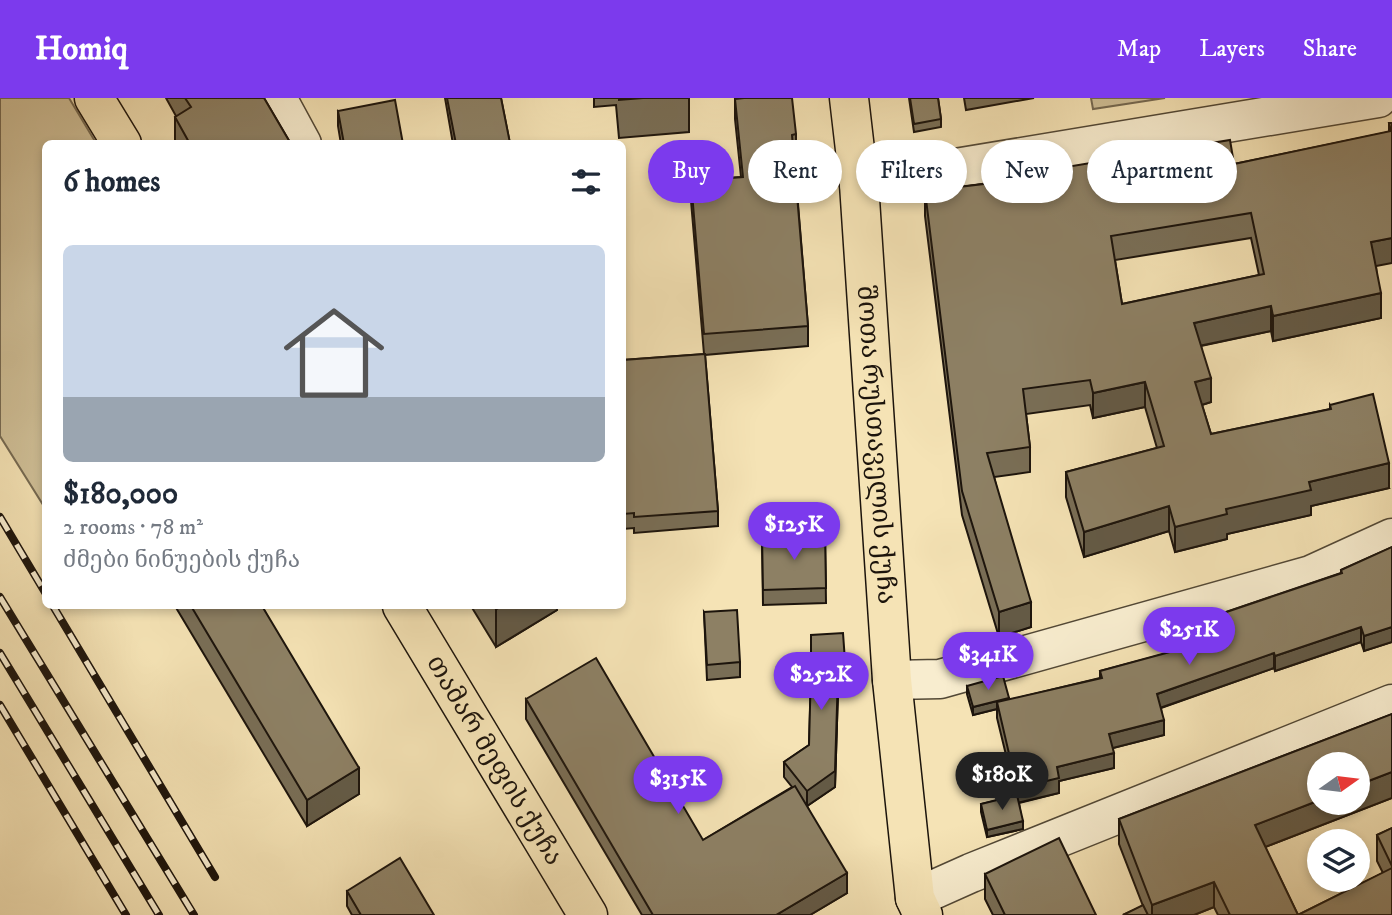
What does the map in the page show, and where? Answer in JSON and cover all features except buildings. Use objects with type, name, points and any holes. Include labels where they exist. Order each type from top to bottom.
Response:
[{"type":"main road","points":[[94,98],[120,140]]},
{"type":"main road","name":"შოთა რუსთაველის ქუჩა","points":[[849,98],[856,158]]},
{"type":"main road","name":"შოთა რუსთაველის ქუჩა","points":[[860,203],[892,680],[919,906]]},
{"type":"main road","name":"თამარ მეფის ქუჩა","points":[[404,609],[587,915]]},
{"type":"street","points":[[278,98],[300,140]]},
{"type":"street","points":[[967,166],[1378,98]]},
{"type":"street","points":[[892,680],[940,679],[1311,575],[1392,538]]},
{"type":"street","points":[[919,906],[971,873],[1392,704]]},
{"type":"shaded area","points":[[0,98],[69,98],[94,140],[42,140],[42,503],[0,436]]},
{"type":"shaded area","points":[[1091,98],[1165,98],[1093,109]]},
{"type":"railway","points":[[0,517],[42,587]]},
{"type":"railway","points":[[0,597],[194,915]]},
{"type":"railway","points":[[55,609],[215,877]]},
{"type":"railway","points":[[0,653],[159,915]]},
{"type":"railway","points":[[0,705],[126,915]]}]
